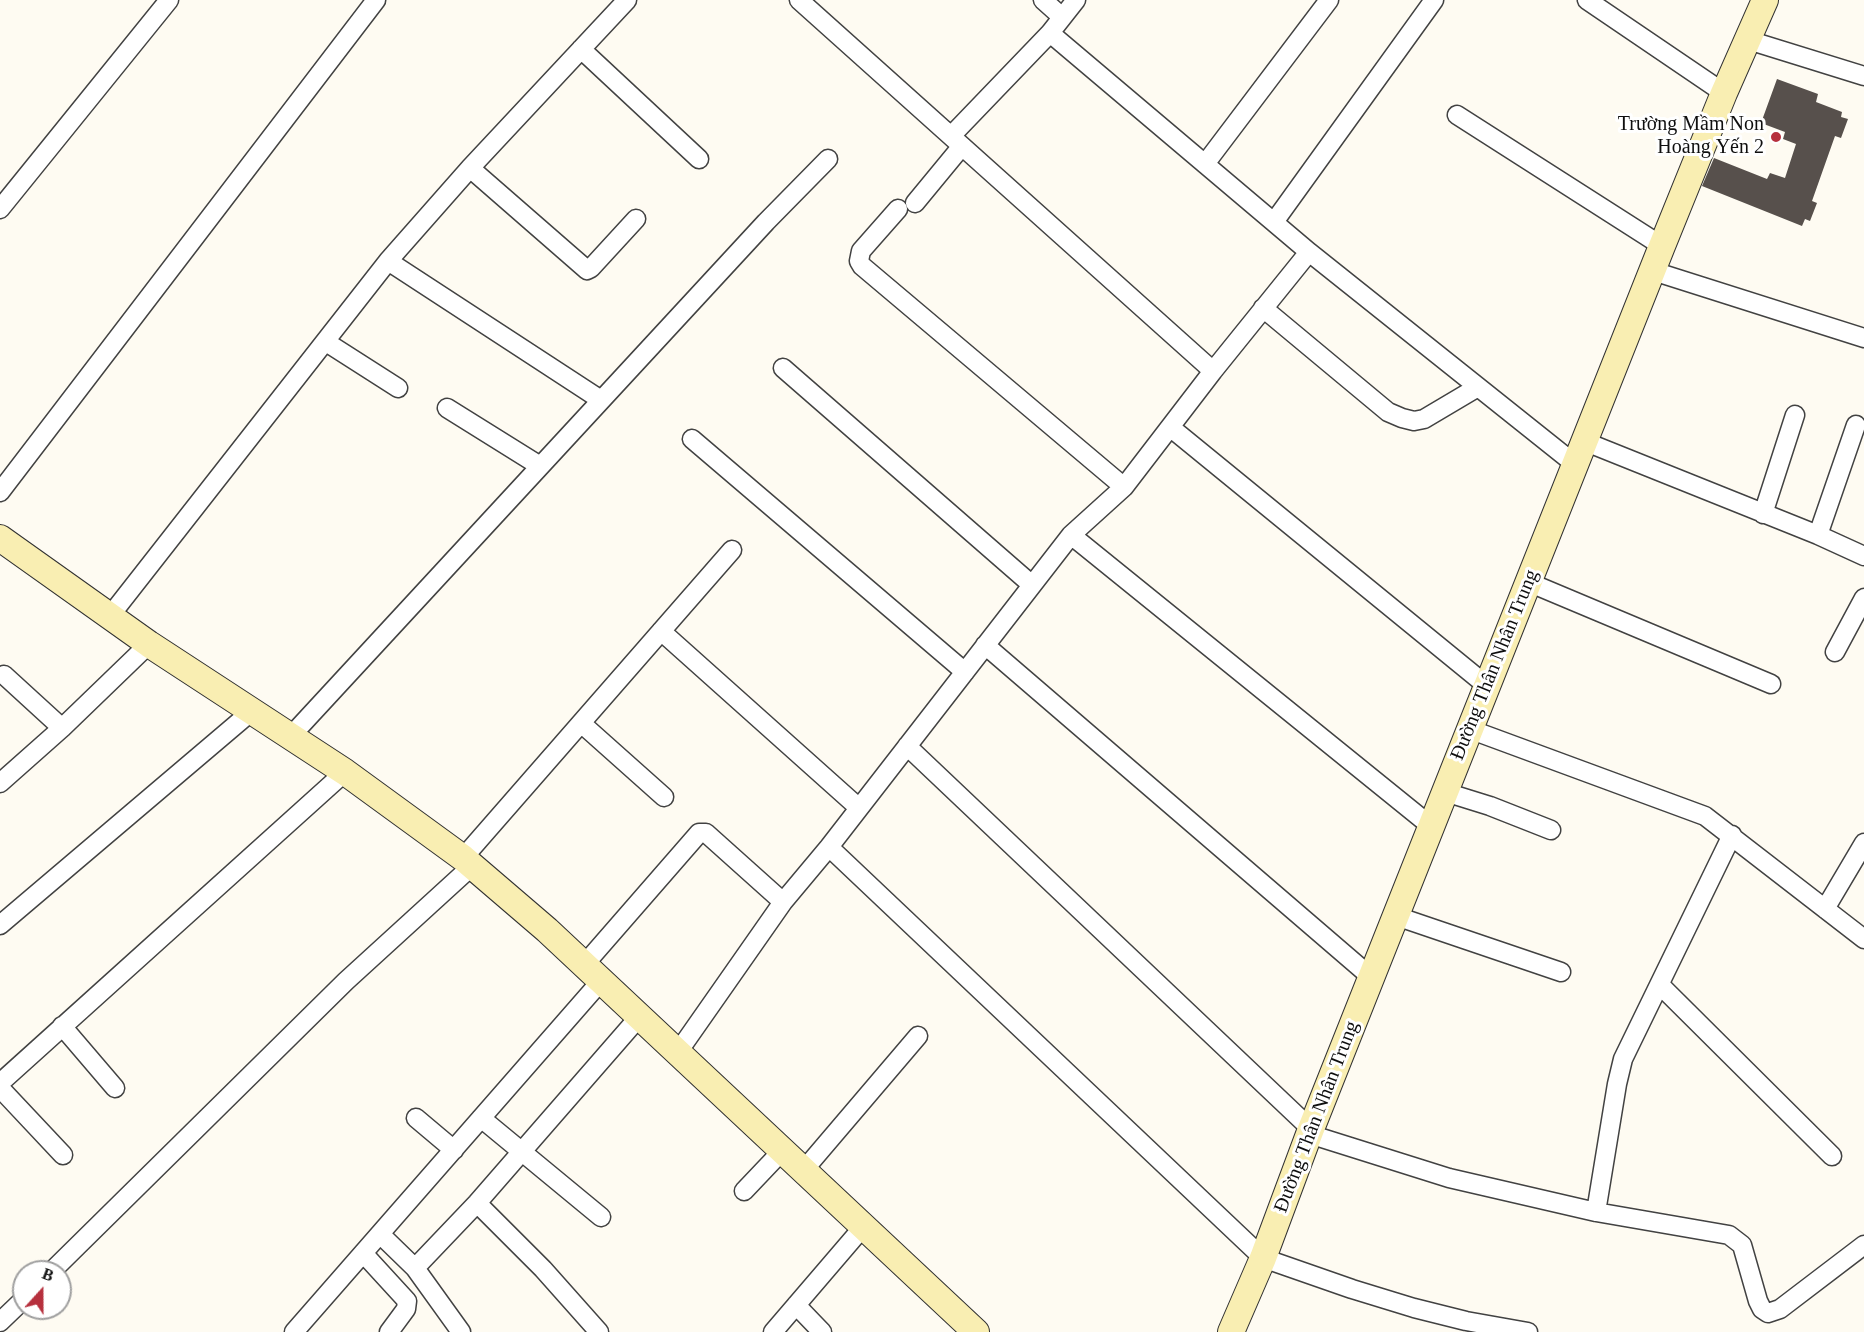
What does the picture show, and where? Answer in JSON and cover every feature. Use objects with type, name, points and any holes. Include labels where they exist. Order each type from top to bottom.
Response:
[{"type":"street","points":[[0,209],[169,0]]},
{"type":"street","points":[[0,492],[376,0]]},
{"type":"street","points":[[110,616],[388,261],[470,168],[627,0]]},
{"type":"street","points":[[799,0],[1213,371]]},
{"type":"street","points":[[1043,0],[1062,17]]},
{"type":"street","points":[[1076,0],[956,141],[907,206],[861,252],[859,261],[862,266],[1124,487]]},
{"type":"street","points":[[1205,164],[1329,0]]},
{"type":"street","points":[[1274,222],[1434,0]]},
{"type":"street","points":[[1587,0],[1725,93]]},
{"type":"street","name":"Đường Thân Nhân Trung","points":[[1231,1332],[1263,1258],[1310,1132],[1486,685],[1581,453],[1662,246],[1765,0]]},
{"type":"street","points":[[1050,33],[1309,252],[1478,387],[1581,453],[1763,514],[1864,556]]},
{"type":"street","points":[[1748,40],[1864,76]]},
{"type":"street","points":[[581,49],[699,159]]},
{"type":"street","points":[[1457,115],[1662,246]]},
{"type":"street","points":[[291,736],[766,222],[828,159]]},
{"type":"street","points":[[470,168],[587,270],[636,219]]},
{"type":"street","points":[[678,1052],[783,902],[829,847],[1071,535],[1124,487],[1213,371],[1309,252]]},
{"type":"street","points":[[388,261],[601,400]]},
{"type":"street","points":[[1653,271],[1864,338]]},
{"type":"street","points":[[1263,308],[1388,412],[1402,418],[1414,421],[1424,419],[1478,387]]},
{"type":"street","points":[[326,342],[398,388]]},
{"type":"street","points":[[783,368],[1032,585]]},
{"type":"street","points":[[447,408],[540,466]]},
{"type":"street","points":[[1763,514],[1795,415]]},
{"type":"street","points":[[1818,535],[1856,425]]},
{"type":"street","points":[[1170,427],[1486,685]]},
{"type":"street","points":[[692,439],[965,672]]},
{"type":"street","points":[[1071,535],[1432,827]]},
{"type":"street","points":[[0,538],[149,644],[345,772],[467,862],[547,930],[976,1332]]},
{"type":"street","points":[[63,1260],[467,862],[581,723],[732,550]]},
{"type":"street","points":[[1528,582],[1771,684]]},
{"type":"street","points":[[1835,652],[1864,598]]},
{"type":"street","points":[[661,631],[859,808]]},
{"type":"street","points":[[0,783],[62,728],[149,644]]},
{"type":"street","points":[[985,645],[1371,977]]},
{"type":"street","points":[[4,675],[62,728]]},
{"type":"street","points":[[0,925],[252,711]]},
{"type":"street","points":[[581,723],[664,797]]},
{"type":"street","points":[[1469,729],[1705,816],[1864,939]]},
{"type":"street","points":[[907,746],[1310,1132],[1449,1178],[1596,1212],[1729,1235],[1742,1245],[1758,1301],[1762,1309],[1768,1313],[1780,1309],[1864,1245]]},
{"type":"street","points":[[0,1083],[345,772]]},
{"type":"street","points":[[1445,792],[1490,806],[1551,830]]},
{"type":"street","points":[[294,1332],[481,1118],[699,833],[706,833],[783,902]]},
{"type":"street","points":[[1596,1212],[1623,1059],[1732,835]]},
{"type":"street","points":[[1825,909],[1864,843]]},
{"type":"street","points":[[829,847],[1263,1258],[1352,1290],[1414,1308],[1466,1321],[1528,1332]]},
{"type":"street","points":[[1396,916],[1561,972]]},
{"type":"street","points":[[1660,984],[1832,1156]]},
{"type":"street","points":[[415,1268],[477,1203],[639,1017]]},
{"type":"street","points":[[62,1026],[115,1088]]},
{"type":"street","points":[[803,1171],[918,1036]]},
{"type":"street","points":[[0,1088],[63,1155]]},
{"type":"street","points":[[416,1118],[454,1150]]},
{"type":"street","points":[[481,1118],[602,1217]]},
{"type":"street","points":[[744,1191],[782,1151]]},
{"type":"street","points":[[477,1203],[543,1269],[599,1332]]},
{"type":"street","points":[[773,1332],[863,1227]]},
{"type":"street","points":[[380,1234],[415,1268],[461,1332]]},
{"type":"street","points":[[363,1253],[407,1301],[406,1309],[389,1332]]},
{"type":"street","points":[[796,1305],[822,1332]]},
{"type":"street","points":[[0,1322],[12,1310]]},
{"type":"building","points":[[1777,79],[1818,94],[1816,102],[1842,112],[1841,117],[1848,119],[1841,138],[1835,136],[1812,201],[1817,203],[1810,221],[1805,219],[1802,226],[1702,186],[1714,158],[1767,179],[1770,173],[1785,178],[1796,144],[1783,139],[1785,132],[1761,123]]},
{"type":"place","name":"Trường Mầm Non Hoàng Yến 2","points":[[1776,137]]}]
